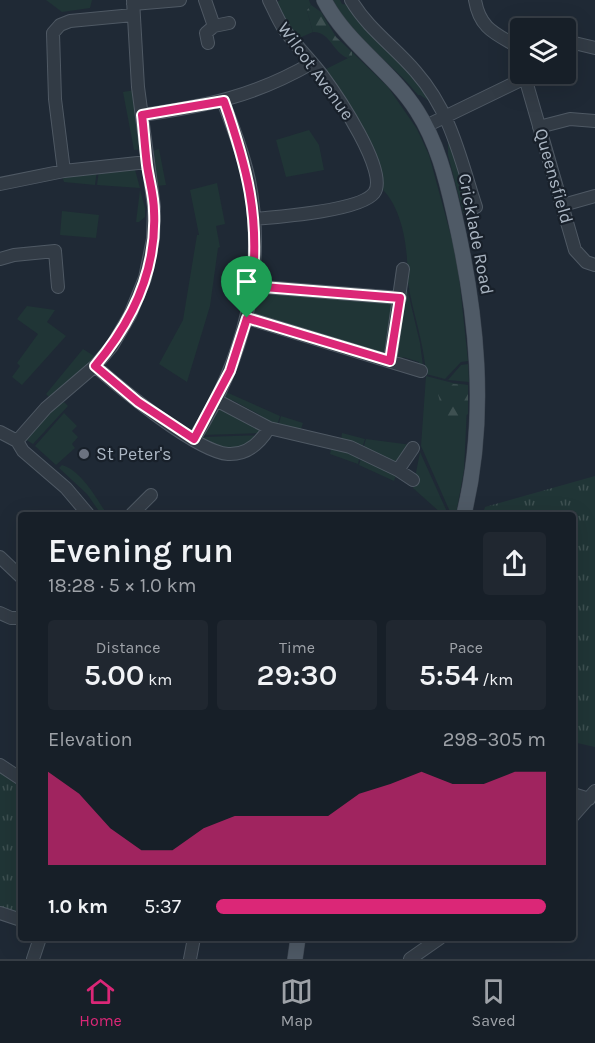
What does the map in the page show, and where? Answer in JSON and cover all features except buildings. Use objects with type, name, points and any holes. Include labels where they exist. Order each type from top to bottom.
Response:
[{"type":"main road","name":"Cricklade Road","points":[[324,0],[353,41],[408,98],[426,126],[445,176],[467,270],[476,362],[477,439],[464,512]]},
{"type":"main road","points":[[295,959],[298,941]]},
{"type":"street","points":[[64,171],[55,99],[53,33],[60,25],[70,21],[133,6],[180,0]]},
{"type":"street","points":[[205,0],[214,26]]},
{"type":"street","name":"Wilcot Avenue","points":[[254,219],[326,210],[360,202],[372,196],[378,177],[365,146],[340,100],[284,29],[269,0]]},
{"type":"street","name":"Cricklade Road","points":[[346,0],[417,72],[446,116],[472,203]]},
{"type":"street","points":[[475,0],[480,18],[486,27],[510,42]]},
{"type":"street","points":[[17,441],[46,408],[95,366],[112,345],[136,302],[145,278],[151,252],[154,216],[137,74],[133,6]]},
{"type":"street","points":[[208,43],[207,30],[229,23]]},
{"type":"street","points":[[576,43],[595,48]]},
{"type":"street","points":[[142,115],[224,101],[262,89],[312,63]]},
{"type":"street","name":"Queensfield","points":[[426,126],[510,84]]},
{"type":"street","name":"Queensfield","points":[[527,84],[575,250],[586,262],[595,265]]},
{"type":"street","points":[[194,439],[216,400],[234,360],[247,318],[256,243],[245,165],[224,101]]},
{"type":"street","points":[[539,128],[570,119],[595,121]]},
{"type":"street","points":[[0,184],[64,171],[147,162]]},
{"type":"street","points":[[563,205],[595,196]]},
{"type":"street","points":[[0,259],[14,255],[55,251],[58,287]]},
{"type":"street","points":[[390,361],[402,269]]},
{"type":"street","points":[[252,286],[400,298]]},
{"type":"street","points":[[247,318],[421,371]]},
{"type":"street","points":[[95,366],[138,402],[212,451],[234,454],[248,450],[259,443],[269,428]]},
{"type":"street","points":[[216,400],[269,428],[296,436],[341,444],[398,470],[413,480]]},
{"type":"street","points":[[0,432],[17,441],[23,451],[74,495],[87,512]]},
{"type":"street","points":[[398,470],[413,448]]},
{"type":"street","points":[[134,512],[151,495]]},
{"type":"street","points":[[0,557],[18,574]]},
{"type":"street","points":[[0,613],[11,618],[18,618]]},
{"type":"street","points":[[0,765],[18,776]]},
{"type":"street","points":[[576,794],[592,795]]},
{"type":"street","points":[[576,813],[592,795]]},
{"type":"street","points":[[0,913],[18,919]]},
{"type":"street","points":[[33,959],[39,941]]},
{"type":"street","points":[[190,959],[193,941]]},
{"type":"street","points":[[410,959],[436,941]]},
{"type":"green space","points":[[46,0],[92,0],[90,8],[62,12]]},
{"type":"green space","points":[[280,0],[309,0],[311,5],[307,10],[313,32],[297,39],[285,23],[276,3]]},
{"type":"green space","points":[[333,0],[340,0],[342,4],[350,5],[402,60],[438,107],[418,95],[351,27]]},
{"type":"green space","points":[[311,5],[321,12],[336,37],[352,52],[352,56],[348,58],[343,55],[328,38],[313,32],[307,10]]},
{"type":"green space","points":[[352,52],[388,87],[417,129],[429,155],[457,258],[468,361],[461,362],[445,379],[426,374],[408,283],[405,241],[397,212],[381,188],[322,71],[352,56]]},
{"type":"green space","points":[[135,90],[143,149],[134,150],[123,92]]},
{"type":"green space","points":[[309,130],[319,145],[324,170],[286,177],[276,140]]},
{"type":"green space","points":[[448,133],[469,197],[463,201],[464,205],[474,210],[463,213],[448,155]]},
{"type":"green space","points":[[159,149],[166,185],[156,186],[152,151]]},
{"type":"green space","points":[[134,166],[140,188],[97,185],[99,170]]},
{"type":"green space","points":[[97,170],[95,185],[64,182],[62,176]]},
{"type":"green space","points":[[217,183],[225,224],[216,226],[220,247],[218,248],[210,306],[187,382],[159,364],[183,320],[197,235],[199,235],[190,190]]},
{"type":"green space","points":[[140,190],[145,217],[136,222]]},
{"type":"green space","points":[[62,211],[99,215],[96,238],[60,235]]},
{"type":"green space","points":[[406,284],[420,343],[423,366],[418,367],[419,362],[403,357],[401,363],[395,360]]},
{"type":"green space","points":[[258,291],[392,303],[386,356],[253,315]]},
{"type":"green space","points":[[27,306],[55,310],[47,322],[66,336],[22,385],[12,377],[20,366],[17,363],[38,334],[17,319]]},
{"type":"green space","points":[[83,349],[94,356],[90,363],[51,399],[46,394]]},
{"type":"green space","points":[[468,364],[469,382],[448,380],[461,365]]},
{"type":"green space","points":[[426,376],[468,385],[464,470],[456,512],[450,512],[421,446]]},
{"type":"green space","points":[[453,384],[468,385],[468,414],[452,423],[445,423],[437,415],[440,402],[438,394],[446,392]]},
{"type":"green space","points":[[226,392],[280,416],[276,429],[258,421],[260,415],[232,400],[229,405],[224,397]]},
{"type":"green space","points":[[64,402],[68,406],[33,444],[25,439],[53,408]]},
{"type":"green space","points":[[222,408],[258,425],[262,433],[203,435],[217,410]]},
{"type":"green space","points":[[64,413],[77,426],[72,431],[78,437],[72,444],[75,448],[56,465],[35,446]]},
{"type":"green space","points":[[281,416],[303,423],[300,432],[278,427]]},
{"type":"green space","points":[[342,433],[365,439],[362,448],[341,441]]},
{"type":"green space","points":[[260,435],[250,445],[222,450],[203,439],[203,437]]},
{"type":"green space","points":[[366,439],[412,445],[400,463],[395,463],[363,449]]},
{"type":"green space","points":[[332,445],[360,455],[358,464],[330,454]]},
{"type":"green space","points":[[420,452],[447,512],[440,512],[413,488]]},
{"type":"green space","points":[[362,455],[397,473],[394,481],[359,465]]},
{"type":"green space","points":[[62,465],[76,473],[106,512],[100,512],[87,494],[59,468]]},
{"type":"green space","points":[[595,476],[595,747],[576,743],[576,512],[484,512],[485,507]]},
{"type":"green space","points":[[0,770],[18,782],[18,913],[0,908]]},
{"type":"place","name":"St Peter's","points":[[84,454]]},
{"type":"route","points":[[224,101],[240,146],[250,189],[256,242],[252,286],[400,298],[390,361],[247,318],[230,371],[194,439],[123,391],[95,366],[112,345],[141,292],[153,239],[154,207],[142,115],[224,101]]}]
